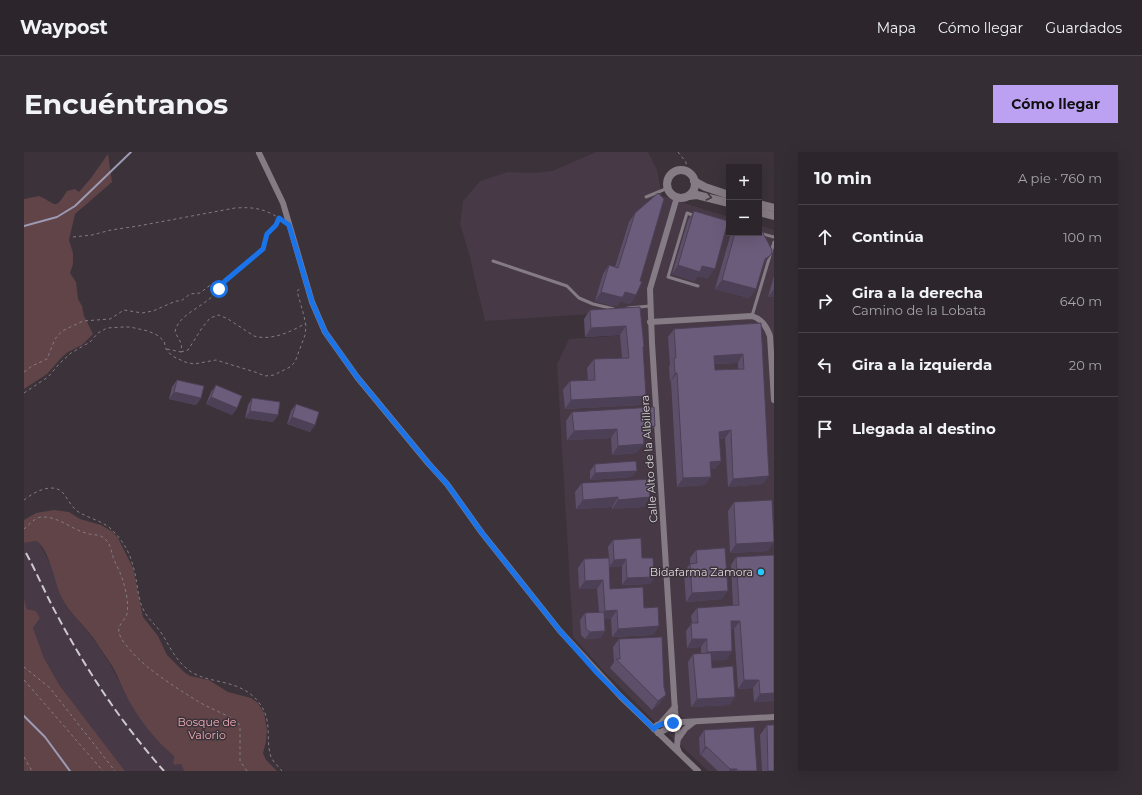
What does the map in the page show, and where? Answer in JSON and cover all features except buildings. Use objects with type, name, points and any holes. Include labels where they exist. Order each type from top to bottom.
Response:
[{"type":"street","points":[[260,153],[282,203],[312,302],[325,332],[357,377],[447,484],[482,533],[556,626],[598,674],[657,729],[698,771]]},
{"type":"street","points":[[726,194],[705,187],[694,181],[686,172],[677,171],[670,176],[668,180],[668,188],[673,195],[677,197],[697,195],[726,202]]},
{"type":"street","points":[[689,196],[694,189],[694,181]]},
{"type":"street","name":"Calle Alto de la Albillera","points":[[677,197],[650,289],[650,322],[678,740],[677,747],[680,753]]},
{"type":"street","points":[[762,205],[774,208]]},
{"type":"street","points":[[762,213],[774,216]]},
{"type":"street","points":[[650,322],[752,316],[757,317],[768,329],[770,336],[774,400]]},
{"type":"street","points":[[657,729],[675,707]]},
{"type":"street","points":[[657,729],[676,723],[774,717]]},
{"type":"street","points":[[678,740],[685,729],[694,722]]},
{"type":"lane","points":[[646,197],[668,188]]},
{"type":"lane","points":[[698,286],[668,277],[687,213],[700,217]]},
{"type":"lane","points":[[762,234],[774,237]]},
{"type":"lane","points":[[752,316],[774,242]]},
{"type":"lane","points":[[493,262],[567,286],[579,298],[593,304],[613,309],[650,306]]},
{"type":"path","points":[[678,152],[686,162],[686,172]]},
{"type":"path","points":[[73,237],[92,235],[111,230],[235,208],[250,207],[265,210],[279,218],[276,225],[267,234],[263,249],[221,285],[214,295],[184,318],[175,329],[175,332],[182,343],[181,352]]},
{"type":"path","points":[[24,372],[32,366],[47,359],[55,339],[62,331],[83,321],[110,319],[124,310],[142,313],[153,311],[176,301],[181,301],[190,294],[200,293],[212,283],[221,285]]},
{"type":"path","points":[[24,392],[48,377],[71,353],[90,342],[98,333],[107,328],[130,327],[148,331],[157,335],[164,341],[166,349],[172,356],[185,362],[194,364],[216,360],[265,376],[274,375],[290,367],[295,362],[305,335],[306,323],[297,291],[307,284]]},
{"type":"path","points":[[166,349],[181,352],[188,350],[210,318],[219,315],[228,319],[254,336],[268,338],[280,335],[306,323]]},
{"type":"path","points":[[24,500],[39,491],[49,488],[58,489],[77,511],[99,521],[113,530],[122,541],[128,553],[133,566],[141,604],[148,619],[160,632],[177,659],[186,668],[197,676],[234,685],[247,690],[256,699],[266,714],[269,730],[269,746],[272,758],[282,771]]},
{"type":"path","points":[[24,529],[35,519],[41,517],[62,521],[76,530],[99,535],[106,540],[112,550],[114,560],[118,567],[125,589],[127,610],[119,633],[122,639],[137,658],[159,675],[199,702],[237,721],[240,726],[240,762],[247,771]]},
{"type":"path","points":[[24,667],[50,688],[115,771]]},
{"type":"path","points":[[24,680],[103,771]]},
{"type":"path","points":[[24,757],[32,771]]},
{"type":"shaded area","points":[[596,152],[648,152],[657,170],[662,196],[726,216],[726,236],[762,236],[762,226],[774,230],[774,771],[708,771],[651,718],[601,668],[573,637],[557,364],[569,339],[641,334],[639,311],[485,321],[469,254],[460,224],[463,201],[480,181],[508,172],[533,173],[552,171]]},
{"type":"shaded area","points":[[36,541],[40,545],[52,567],[66,607],[89,633],[110,664],[128,699],[141,720],[155,738],[174,756],[173,763],[175,765],[181,764],[184,771],[125,771],[60,686],[44,658],[33,628],[40,618],[36,611],[27,609],[24,599],[24,543]]},
{"type":"green space","points":[[108,154],[112,182],[75,214],[69,240],[73,253],[73,264],[70,273],[76,282],[78,299],[93,334],[82,345],[68,352],[62,357],[47,374],[24,389],[24,199],[39,196],[54,204],[57,204],[67,191],[75,189],[79,192]]},
{"type":"green space","name":"Bosque de Valorio","points":[[54,510],[69,512],[80,519],[101,525],[113,532],[118,538],[133,568],[143,617],[158,636],[167,655],[190,676],[209,680],[228,692],[251,698],[258,703],[264,713],[267,730],[263,753],[266,760],[277,771],[184,771],[181,764],[175,765],[173,763],[174,756],[154,737],[138,715],[128,699],[112,665],[90,633],[64,602],[48,558],[41,545],[36,541],[24,543],[24,520],[36,513]]},
{"type":"green space","points":[[24,599],[27,609],[36,611],[40,618],[33,628],[44,658],[60,686],[125,771],[24,771]]},
{"type":"waterway","points":[[24,226],[57,217],[75,206],[131,152]]},
{"type":"waterway","points":[[24,716],[45,737],[70,771]]},
{"type":"railway","points":[[26,553],[57,615],[93,677],[134,735],[164,771]]},
{"type":"place","name":"Bidafarma Zamora","points":[[761,572]]},
{"type":"route","points":[[219,289],[225,281],[263,249],[267,234],[276,225],[279,218],[289,225],[312,302],[325,332],[357,377],[447,484],[482,533],[548,617],[598,674],[654,729],[657,725],[673,723]]}]
